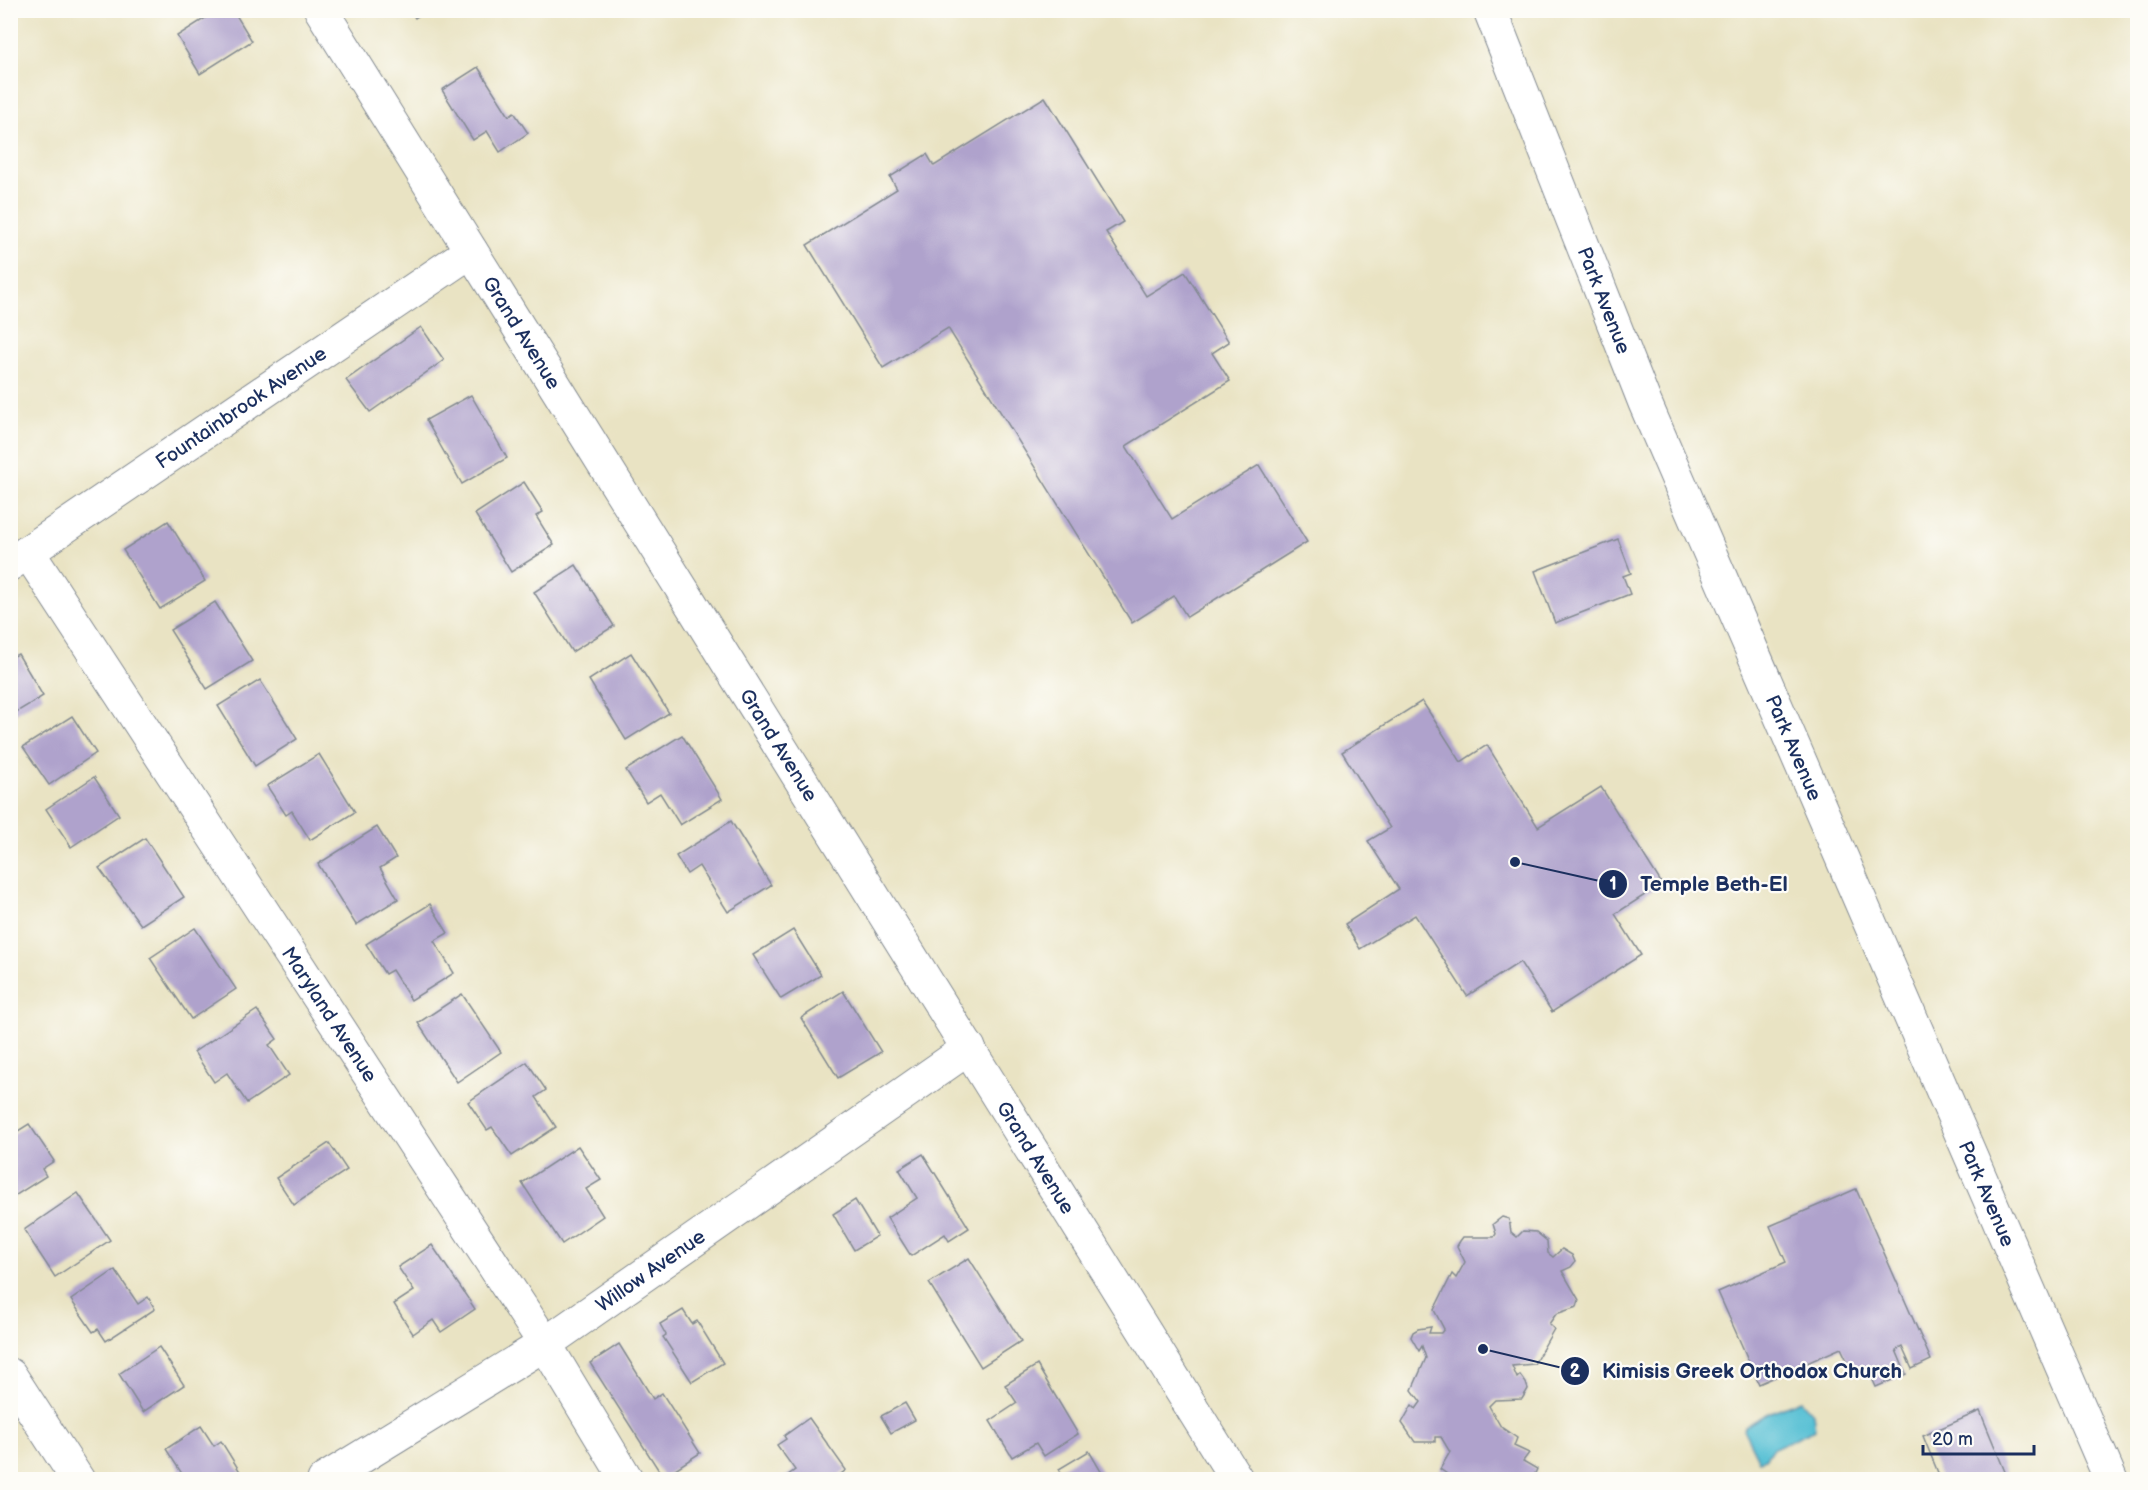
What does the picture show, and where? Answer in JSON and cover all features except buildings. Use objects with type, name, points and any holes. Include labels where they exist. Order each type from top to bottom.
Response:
[{"type":"street","name":"Grand Avenue","points":[[321,10],[1237,1479]]},
{"type":"street","name":"Park Avenue","points":[[1490,10],[1649,414],[2111,1479]]},
{"type":"street","name":"Fountainbrook Avenue","points":[[19,558],[471,250]]},
{"type":"street","name":"Maryland Avenue","points":[[19,558],[544,1344],[627,1479]]},
{"type":"street","name":"Willow Avenue","points":[[324,1479],[544,1344],[969,1048]]},
{"type":"street","points":[[10,1375],[78,1479]]},
{"type":"water","points":[[1801,1400],[1813,1413],[1815,1429],[1772,1449],[1765,1459],[1759,1461],[1744,1431],[1745,1426],[1773,1411]]},
{"type":"place","name":"Temple Beth-El","points":[[1515,862]]},
{"type":"place","name":"Kimisis Greek Orthodox Church","points":[[1483,1349]]}]
